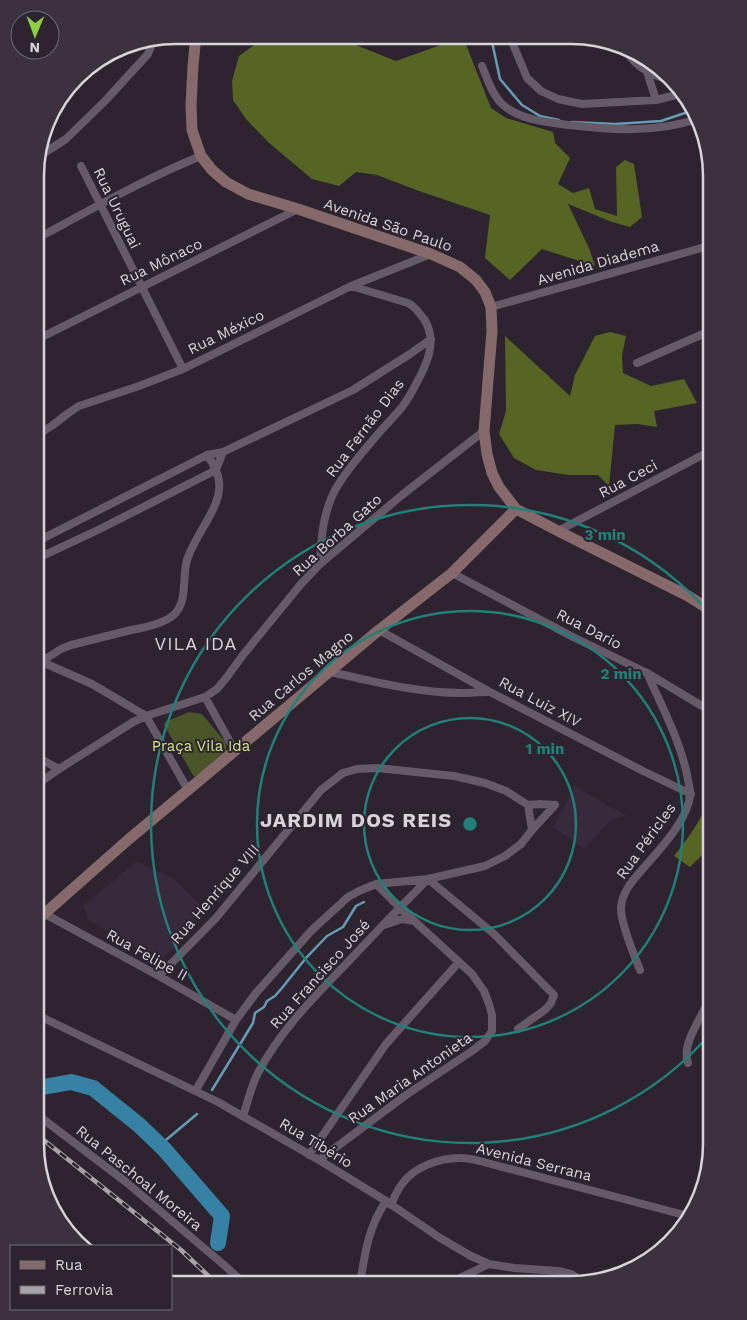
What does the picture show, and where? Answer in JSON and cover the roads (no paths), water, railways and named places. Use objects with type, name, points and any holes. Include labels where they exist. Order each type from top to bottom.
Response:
[{"type":"main road","name":"Avenida São Paulo","points":[[195,44],[191,105],[192,130],[201,156],[212,170],[226,182],[248,194],[431,254],[460,266],[476,280],[485,292],[492,307],[492,331],[484,431],[487,454],[492,473],[499,487],[516,509],[703,605]]},
{"type":"main road","name":"Rua Carlos Magno","points":[[45,914],[129,839],[380,630],[452,574],[516,509]]},
{"type":"street","points":[[513,44],[527,78],[541,91],[558,99],[582,104],[656,100],[676,95]]},
{"type":"street","points":[[46,152],[66,139],[105,101],[148,54],[151,46]]},
{"type":"street","points":[[632,58],[637,65],[647,72],[658,76]]},
{"type":"street","points":[[482,66],[492,89],[501,103],[515,113],[541,122],[617,129],[650,128],[692,121]]},
{"type":"street","points":[[647,72],[656,100]]},
{"type":"street","points":[[44,235],[201,156]]},
{"type":"street","name":"Rua Uruguai","points":[[81,166],[183,369]]},
{"type":"street","name":"Rua Mônaco","points":[[44,336],[298,210]]},
{"type":"street","name":"Avenida Diadema","points":[[492,307],[703,248]]},
{"type":"street","name":"Rua México","points":[[44,431],[80,406],[183,369],[351,286],[431,254]]},
{"type":"street","points":[[44,538],[207,455],[223,452],[353,390],[431,339],[429,327],[412,305],[351,286]]},
{"type":"street","points":[[637,363],[703,334]]},
{"type":"street","name":"Rua Fernão Dias","points":[[320,564],[321,538],[326,511],[335,490],[373,439],[399,411],[410,395],[426,366],[431,339]]},
{"type":"street","name":"Rua Borba Gato","points":[[205,697],[217,689],[301,584],[320,564],[402,495],[484,431]]},
{"type":"street","points":[[44,555],[100,529],[216,470],[223,452]]},
{"type":"street","points":[[44,661],[61,649],[71,645],[154,624],[168,619],[177,611],[183,601],[186,562],[217,502],[220,489],[216,470],[207,455]]},
{"type":"street","name":"Rua Ceci","points":[[558,531],[703,455]]},
{"type":"street","points":[[70,524],[76,539]]},
{"type":"street","name":"Rua Dario","points":[[452,574],[647,673],[703,707]]},
{"type":"street","name":"Rua Luiz XIV","points":[[380,630],[490,692],[691,794]]},
{"type":"street","points":[[44,666],[92,684],[146,716],[188,790]]},
{"type":"street","points":[[330,672],[427,691],[490,692]]},
{"type":"street","name":"Rua Péricles","points":[[640,970],[622,916],[621,907],[624,896],[631,883],[665,842],[687,810],[691,794],[683,756],[647,673]]},
{"type":"street","points":[[44,780],[133,722],[205,697],[235,751]]},
{"type":"street","points":[[44,761],[59,769]]},
{"type":"street","name":"Rua Henrique VIII","points":[[159,976],[216,918],[321,790],[343,773],[357,769],[377,768],[454,776],[485,783],[506,791],[528,805]]},
{"type":"street","points":[[196,1090],[236,1020],[256,993],[311,931],[348,897],[376,884],[428,879],[485,866],[505,856],[521,844],[555,805],[528,805],[532,830]]},
{"type":"street","points":[[428,879],[494,934],[554,995],[551,1003],[546,1008],[518,1029]]},
{"type":"street","name":"Rua Francisco José","points":[[243,1116],[257,1075],[271,1051],[304,1007],[428,879]]},
{"type":"street","points":[[309,1155],[386,1044],[459,962],[399,908],[376,884]]},
{"type":"street","name":"Rua Felipe II","points":[[45,914],[236,1020]]},
{"type":"street","points":[[382,925],[402,919],[416,922]]},
{"type":"street","name":"Rua Maria Antonieta","points":[[319,1160],[406,1095],[485,1041],[492,1031],[490,1004],[484,991],[472,974],[459,962]]},
{"type":"street","points":[[688,1063],[686,1056],[690,1040],[703,1012]]},
{"type":"street","name":"Rua Tibério","points":[[44,1018],[196,1090],[243,1116],[389,1203],[461,1251],[489,1264],[558,1271],[574,1276]]},
{"type":"street","name":"Rua Paschoal Moreira","points":[[44,1120],[126,1182],[236,1276]]},
{"type":"street","name":"Avenida Serrana","points":[[361,1276],[367,1244],[372,1226],[379,1212],[389,1203],[402,1183],[416,1171],[442,1160],[470,1159],[683,1215]]},
{"type":"street","points":[[464,1276],[489,1264]]},
{"type":"waterway","points":[[492,44],[500,79],[522,105],[540,116],[559,120]]},
{"type":"waterway","points":[[572,122],[615,124],[661,121],[687,112]]},
{"type":"waterway","points":[[212,1090],[253,1023],[255,1013],[275,996],[327,936],[343,927],[356,906],[364,902]]},
{"type":"waterway","points":[[44,1087],[71,1082],[93,1088],[139,1125],[164,1149],[222,1216],[218,1243]]},
{"type":"waterway","points":[[160,1145],[197,1114]]},
{"type":"railway","points":[[44,1140],[181,1250],[209,1276]]},
{"type":"district","name":"VILA IDA","points":[[196,644]]},
{"type":"district","name":"JARDIM DOS REIS","points":[[356,820]]},
{"type":"park label","name":"Praça Vila Ida","points":[[201,746]]}]
